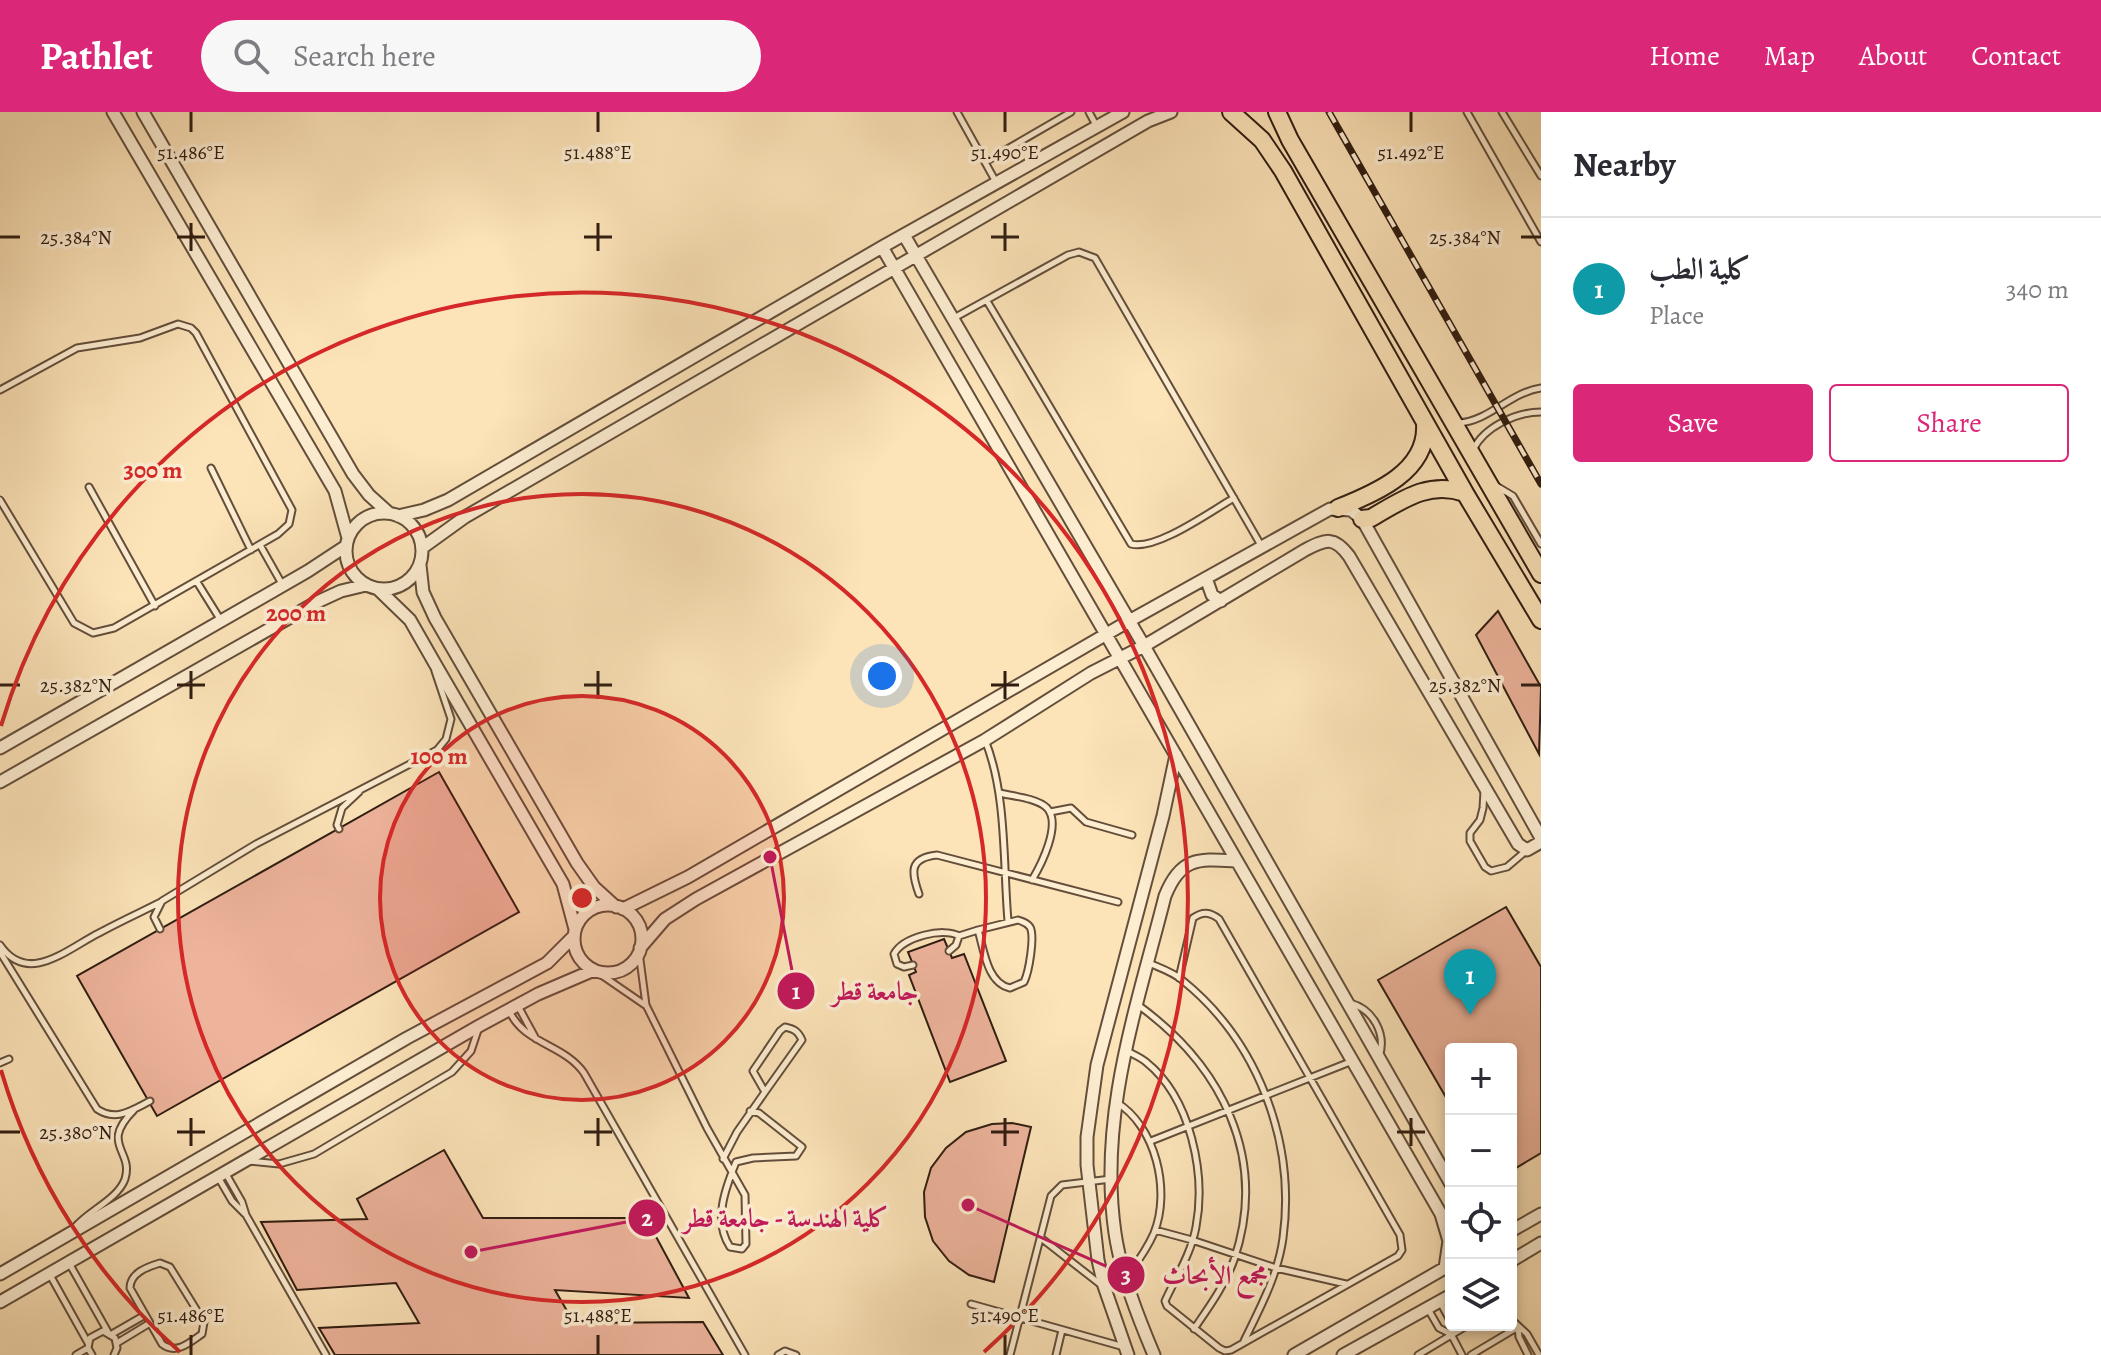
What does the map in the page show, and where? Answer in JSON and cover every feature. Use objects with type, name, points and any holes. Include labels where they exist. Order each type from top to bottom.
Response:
[{"type":"main road","points":[[1231,112],[1262,140],[1283,171],[1465,493],[1541,620]]},
{"type":"main road","points":[[1277,112],[1290,140],[1541,574]]},
{"type":"main road","points":[[1338,508],[1409,469],[1422,447],[1425,422]]},
{"type":"main road","points":[[1362,519],[1371,518],[1426,489],[1446,488],[1465,493]]},
{"type":"street","points":[[113,112],[335,491],[351,571],[366,585],[378,589],[410,620],[563,884],[578,956],[596,971]]},
{"type":"street","points":[[143,112],[353,474],[369,495],[412,525],[422,548],[423,592],[442,631],[577,863],[594,887],[637,923],[641,935],[640,950]]},
{"type":"street","points":[[0,748],[283,584],[347,542],[364,518],[424,510],[448,500],[882,247],[1123,112]]},
{"type":"street","points":[[422,548],[465,517],[894,267],[1148,121],[1171,112]]},
{"type":"street","points":[[1101,125],[1114,141]]},
{"type":"street","points":[[904,235],[1144,646],[1445,1174]]},
{"type":"street","points":[[882,247],[1445,1223],[1448,1259]]},
{"type":"street","points":[[0,1274],[407,1038],[536,970],[558,955],[588,911],[602,906],[620,908],[688,877],[1129,621],[1330,509],[1351,510],[1362,519],[1541,840],[1527,850],[1518,844],[1340,545],[1328,541],[1314,545],[1144,646],[1091,673],[985,740],[696,899],[665,919],[625,968],[611,973],[596,971],[552,987],[479,1026],[0,1302]]},
{"type":"street","points":[[378,589],[403,584],[420,565]]},
{"type":"street","points":[[1206,578],[1212,595],[1221,601]]},
{"type":"street","points":[[0,782],[317,602],[341,591],[366,585]]},
{"type":"street","points":[[1127,1351],[1104,1286],[1089,1182],[1087,1137],[1097,1065],[1163,816],[1176,755]]},
{"type":"street","points":[[1154,1355],[1126,1277],[1115,1234],[1111,1143],[1115,1102],[1124,1049],[1165,896],[1173,877],[1184,865],[1192,862],[1237,861]]},
{"type":"street","points":[[164,1179],[164,1189],[174,1201]]},
{"type":"street","points":[[108,1212],[119,1233]]},
{"type":"street","points":[[1517,1228],[1541,1214]]},
{"type":"street","points":[[1514,1259],[1541,1243]]},
{"type":"street","points":[[1294,1355],[1445,1269]]},
{"type":"street","points":[[1343,1355],[1356,1352],[1445,1298]]},
{"type":"lane","points":[[957,112],[996,183]]},
{"type":"lane","points":[[985,162],[1071,112]]},
{"type":"lane","points":[[1089,112],[1101,125]]},
{"type":"lane","points":[[1467,112],[1541,242]]},
{"type":"lane","points":[[1502,112],[1541,176]]},
{"type":"lane","points":[[953,319],[1068,255],[1079,252],[1095,258],[1262,547]]},
{"type":"lane","points":[[987,301],[1131,544],[1142,546],[1157,541],[1234,498]]},
{"type":"lane","points":[[0,390],[77,348],[140,338],[171,325],[185,325],[196,333],[290,502],[292,517],[284,530],[197,582],[108,632],[93,633],[74,623],[0,500]]},
{"type":"lane","points":[[1453,422],[1462,424],[1475,420],[1527,391],[1541,388]]},
{"type":"lane","points":[[1472,455],[1483,434],[1492,428],[1522,414],[1541,412]]},
{"type":"lane","points":[[211,468],[251,550]]},
{"type":"lane","points":[[1488,482],[1502,487],[1513,496],[1541,544]]},
{"type":"lane","points":[[89,487],[155,606]]},
{"type":"lane","points":[[260,545],[283,584]]},
{"type":"lane","points":[[197,582],[220,620]]},
{"type":"lane","points":[[0,945],[10,958],[24,963],[49,962],[162,901],[256,844],[432,754],[446,739],[451,719],[439,688],[434,662]]},
{"type":"lane","points":[[985,740],[999,793],[1008,921]]},
{"type":"lane","points":[[339,829],[337,825],[342,808],[363,789]]},
{"type":"lane","points":[[1484,790],[1480,820],[1470,833],[1470,841],[1485,867],[1491,871],[1503,869],[1527,850]]},
{"type":"lane","points":[[999,793],[1039,803],[1050,812],[1052,821],[1047,849],[1032,880]]},
{"type":"lane","points":[[1050,812],[1071,808],[1086,822],[1132,835]]},
{"type":"lane","points":[[919,894],[913,877],[914,868],[928,856],[942,856],[1118,902]]},
{"type":"lane","points":[[160,929],[154,917],[162,901]]},
{"type":"lane","points":[[1124,1049],[1146,1062],[1166,1083],[1188,1126],[1197,1156],[1201,1185],[1192,1240],[1185,1262],[1165,1301],[1194,1329],[1225,1351],[1398,1256],[1403,1243],[1219,919],[1213,914],[1199,914],[1193,918],[1179,978]]},
{"type":"lane","points":[[913,965],[904,967],[897,964],[894,954],[898,947],[935,932],[948,931],[959,936],[978,930],[1008,921],[1018,920],[1026,923],[1032,936],[1027,977],[1015,987],[1004,987],[993,978],[978,930]]},
{"type":"lane","points":[[949,951],[956,945],[959,936]]},
{"type":"lane","points":[[640,950],[646,1005],[723,1159],[732,1173],[745,1195],[746,1244],[742,1249],[730,1247],[722,1224],[724,1194],[732,1173],[736,1162],[796,1156],[802,1147],[759,1113],[750,1111]]},
{"type":"lane","points":[[0,952],[97,1109],[118,1115],[150,1101]]},
{"type":"lane","points":[[1148,962],[1179,978],[1203,999],[1230,1033],[1251,1061],[1277,1127],[1285,1173],[1283,1241],[1276,1268],[1244,1342]]},
{"type":"lane","points":[[596,971],[646,1005]]},
{"type":"lane","points":[[1137,1004],[1167,1025],[1201,1063],[1236,1126],[1243,1163],[1244,1202],[1236,1253],[1219,1293],[1194,1329]]},
{"type":"lane","points":[[514,1008],[520,1028],[563,1052],[584,1073],[745,1355]]},
{"type":"lane","points":[[514,1008],[537,1040]]},
{"type":"lane","points":[[243,1160],[279,1164],[314,1154],[452,1072],[471,1051],[479,1026]]},
{"type":"lane","points":[[723,1159],[750,1111],[765,1092],[802,1040],[799,1033],[792,1029],[785,1027],[780,1031],[753,1071],[765,1092]]},
{"type":"lane","points":[[0,1063],[9,1059]]},
{"type":"lane","points":[[1151,1141],[1352,1061]]},
{"type":"lane","points":[[1115,1102],[1134,1115],[1151,1141],[1158,1171],[1159,1201],[1155,1230],[1144,1253],[1126,1277]]},
{"type":"lane","points":[[69,1234],[84,1217],[116,1193],[123,1183],[126,1171],[118,1144],[119,1130],[137,1107]]},
{"type":"lane","points":[[221,1173],[232,1201],[246,1215],[326,1355]]},
{"type":"lane","points":[[1010,1355],[1054,1191],[1067,1184],[1112,1179]]},
{"type":"lane","points":[[1155,1230],[1276,1268],[1347,1284]]},
{"type":"lane","points":[[1041,1238],[1104,1286]]},
{"type":"lane","points":[[68,1263],[122,1355]]},
{"type":"lane","points":[[156,1264],[164,1264],[172,1270],[205,1327],[198,1337],[173,1350],[162,1344],[150,1323],[130,1288],[130,1280],[156,1264]]},
{"type":"lane","points":[[49,1274],[92,1355]]},
{"type":"lane","points":[[1439,1301],[1445,1312]]},
{"type":"lane","points":[[971,1304],[1127,1351]]},
{"type":"lane","points":[[1427,1308],[1439,1328],[1451,1334],[1462,1355]]},
{"type":"lane","points":[[76,1355],[88,1346],[97,1332],[110,1333],[145,1315]]},
{"type":"lane","points":[[114,1355],[117,1346],[150,1323]]},
{"type":"lane","points":[[1471,1355],[1518,1327]]},
{"type":"lane","points":[[1518,1327],[1519,1337],[1528,1355]]},
{"type":"lane","points":[[1518,1327],[1527,1334],[1539,1355]]},
{"type":"lane","points":[[1056,1355],[1062,1330]]},
{"type":"lane","points":[[1418,1355],[1457,1331]]},
{"type":"lane","points":[[778,1355],[789,1351],[796,1355]]},
{"type":"building","points":[[1498,611],[1541,687],[1539,754],[1476,635]]},
{"type":"building","points":[[439,772],[519,912],[157,1116],[77,976]]},
{"type":"building","points":[[1506,907],[1541,967],[1541,1153],[1517,1167],[1517,1043],[1445,1043],[1445,1096],[1378,980]]},
{"type":"building","points":[[944,939],[952,958],[964,954],[1006,1061],[950,1082],[909,975],[916,972],[908,952]]},
{"type":"building","points":[[1012,1123],[1031,1127],[994,1282],[969,1275],[949,1261],[933,1241],[925,1217],[924,1192],[931,1168],[946,1148],[966,1132],[992,1124]]},
{"type":"building","points":[[444,1150],[483,1218],[646,1218],[689,1298],[555,1290],[574,1323],[703,1322],[723,1355],[335,1355],[319,1328],[419,1323],[396,1283],[297,1290],[261,1222],[367,1219],[357,1199]]},
{"type":"railway","points":[[1329,112],[1541,484]]},
{"type":"place","name":"جامعة قطر","points":[[770,857]]},
{"type":"place","name":"كلية الطب","points":[[1470,1015]]},
{"type":"place","name":"مجمع الأبحاث","points":[[968,1205]]},
{"type":"place","name":"كلية الهندسة - جامعة قطر","points":[[471,1252]]}]
